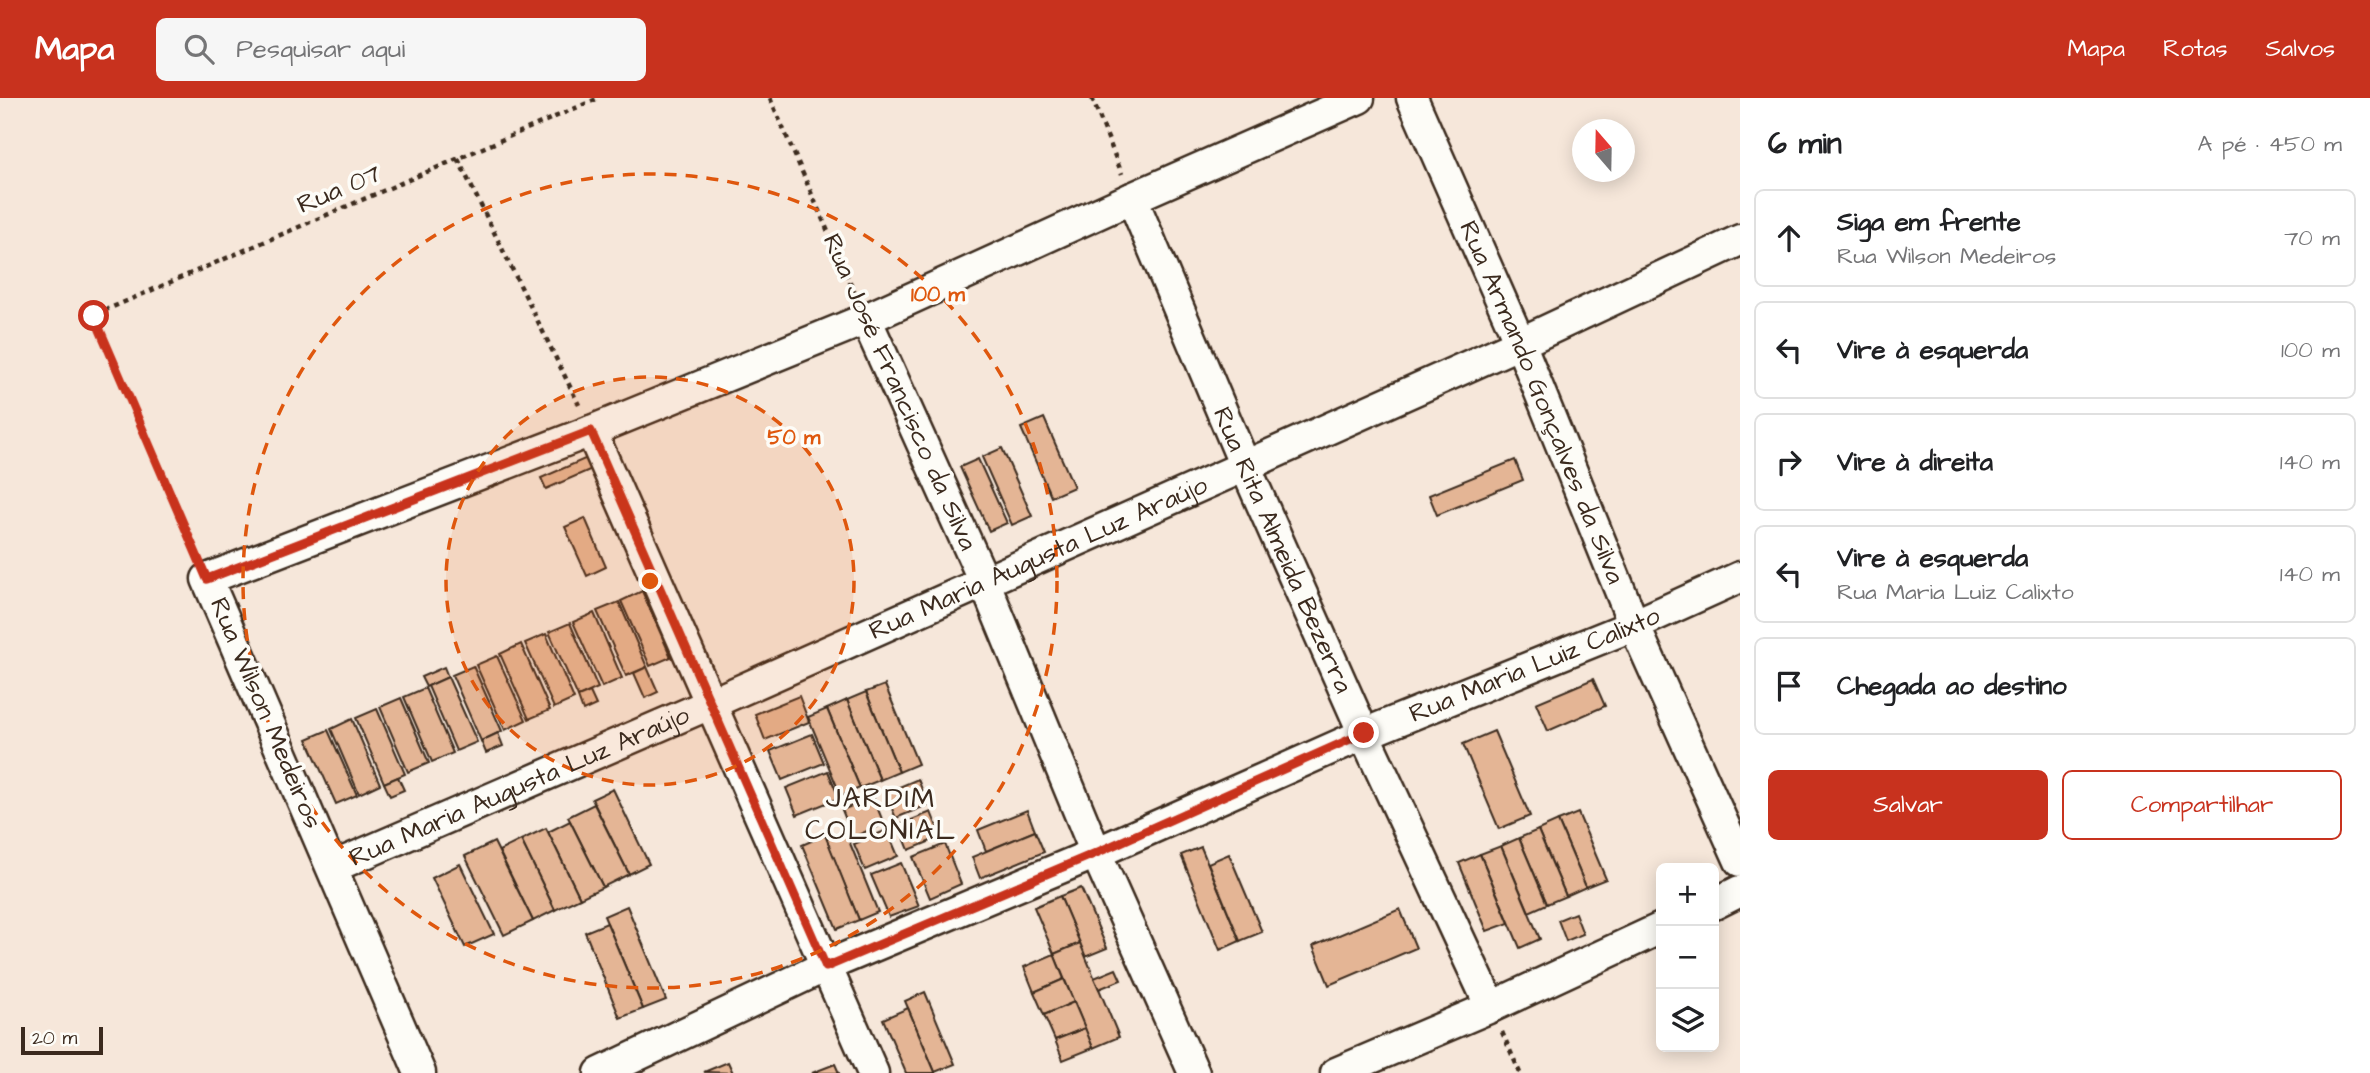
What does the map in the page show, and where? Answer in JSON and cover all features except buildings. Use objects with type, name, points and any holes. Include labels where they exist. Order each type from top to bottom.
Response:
[{"type":"street","points":[[207,579],[591,431],[866,319],[1359,98]]},
{"type":"street","name":"Rua Armando Gonçalves da Silva","points":[[1412,98],[1520,343],[1634,625],[1740,861]]},
{"type":"street","name":"Rua Rita Almeida Bezerra","points":[[1132,198],[1245,466],[1364,733],[1491,1007]]},
{"type":"street","name":"Rua Maria Augusta Luz Araújo","points":[[333,867],[712,703],[1245,466],[1520,343],[1740,240]]},
{"type":"street","name":"Rua José Francisco da Silva","points":[[866,319],[984,581],[1096,853],[1194,1073]]},
{"type":"street","points":[[591,431],[873,1073]]},
{"type":"street","name":"Rua Maria Luiz Calixto","points":[[600,1073],[826,967],[1096,853],[1364,733],[1634,625],[1740,577]]},
{"type":"street","name":"Rua Wilson Medeiros","points":[[207,579],[420,1073]]},
{"type":"street","points":[[1719,902],[1740,891]]},
{"type":"street","points":[[1336,1073],[1491,1007],[1656,930]]},
{"type":"path","name":"Rua 07","points":[[94,316],[599,98]]},
{"type":"path","name":"Rua José Francisco da Silva","points":[[770,98],[866,319]]},
{"type":"path","points":[[1092,98],[1132,198]]},
{"type":"path","points":[[458,159],[591,431]]},
{"type":"path","name":"Rua Wilson Medeiros","points":[[94,316],[207,579]]},
{"type":"path","points":[[1491,1007],[1520,1073]]},
{"type":"district","name":"JARDIM COLONIAL","points":[[881,814]]},
{"type":"route","points":[[94,316],[207,579],[591,431],[826,967],[1096,853],[1364,733]]}]
